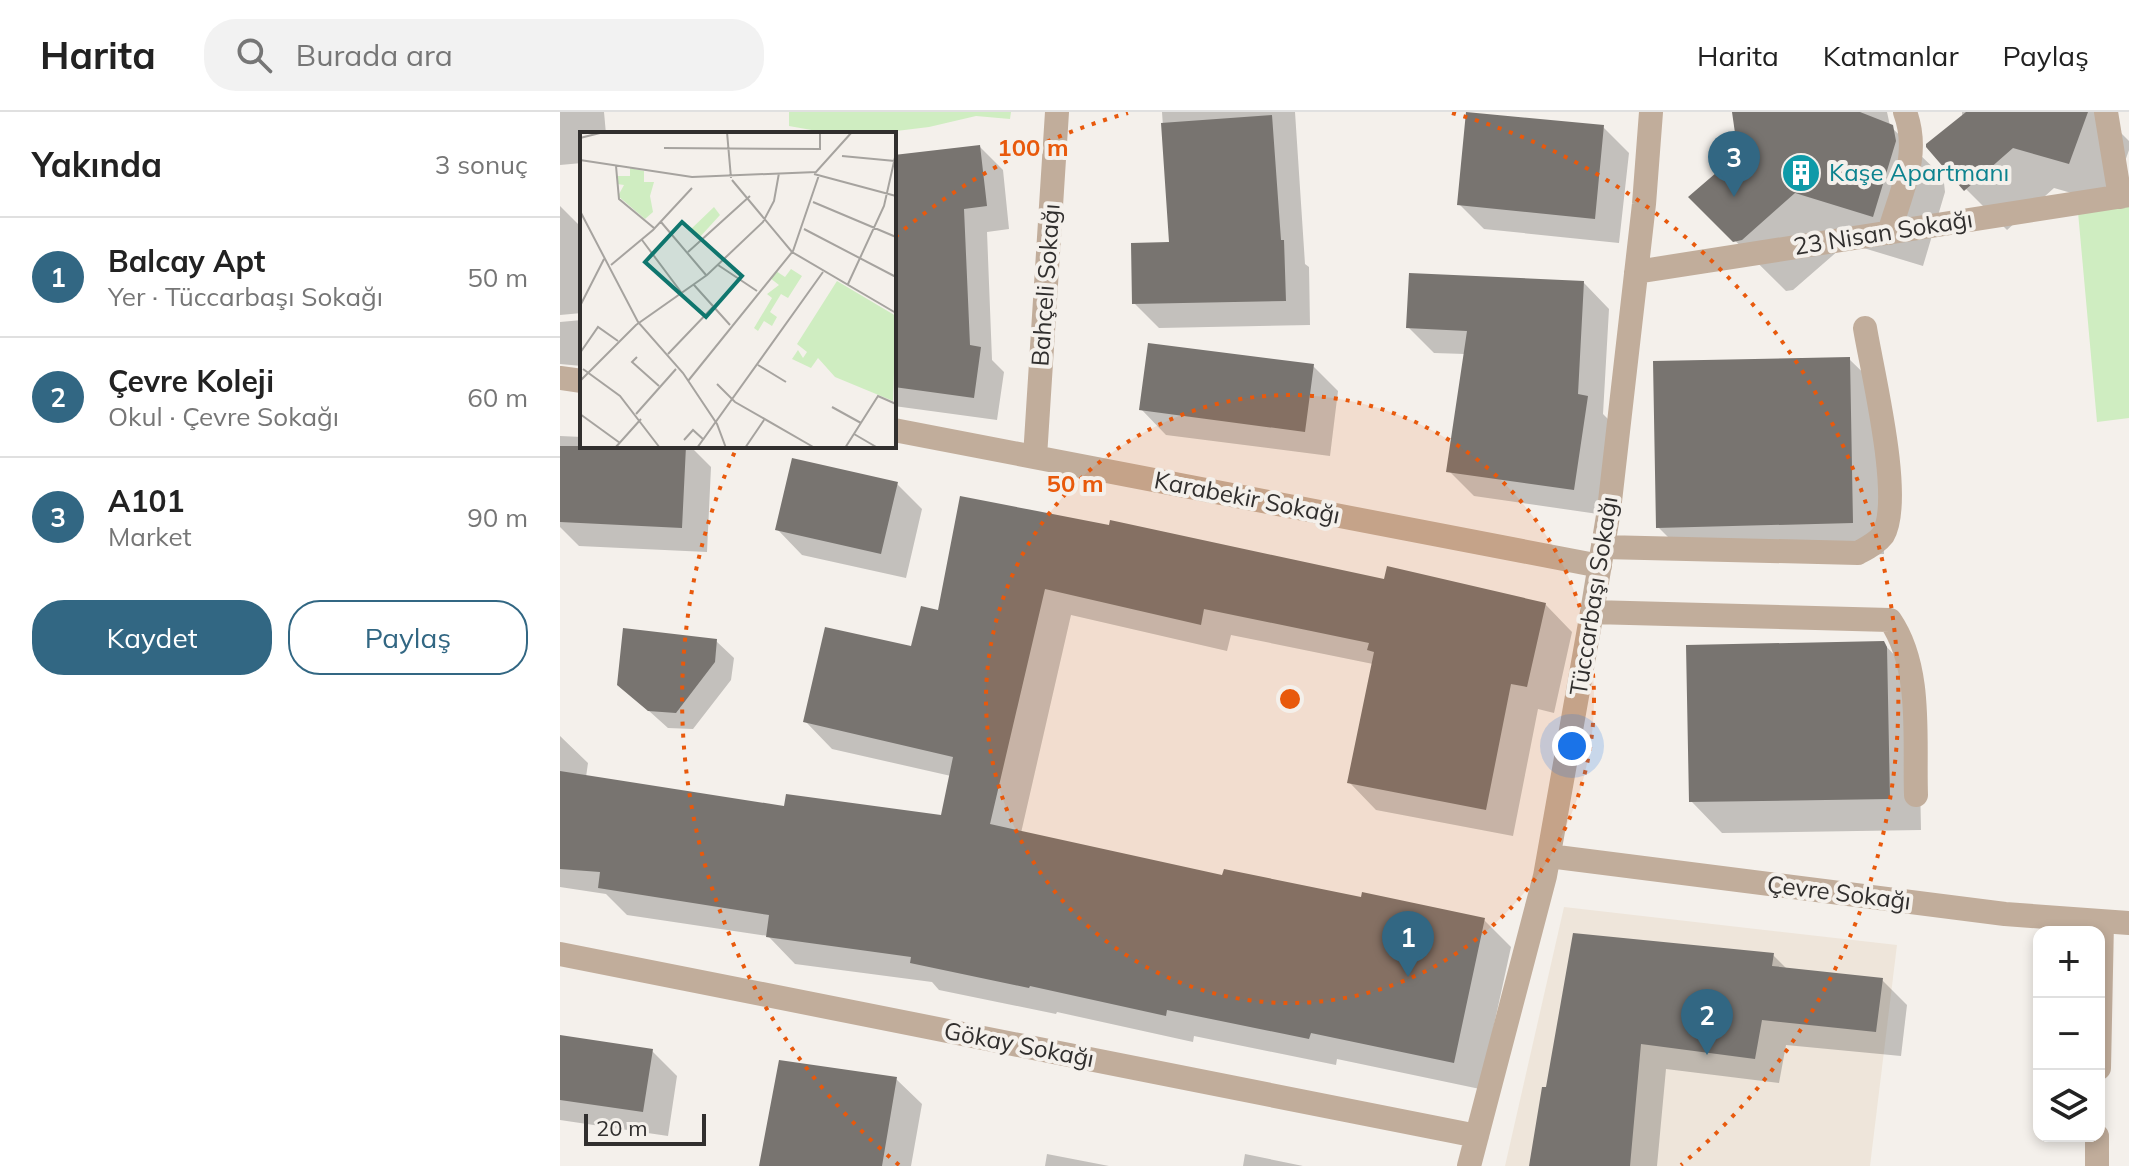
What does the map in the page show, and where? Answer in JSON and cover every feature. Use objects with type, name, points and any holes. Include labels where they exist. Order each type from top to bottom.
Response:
[{"type":"street","name":"Bahçeli Sokağı","points":[[1035,457],[1057,112]]},
{"type":"street","name":"Tüccarbaşı Sokağı","points":[[1469,1166],[1549,856],[1592,612],[1636,272],[1651,112]]},
{"type":"street","points":[[1889,233],[1913,152],[1905,112]]},
{"type":"street","points":[[2106,112],[2124,196]]},
{"type":"street","name":"23 Nisan Sokağı","points":[[1636,272],[2124,196]]},
{"type":"street","name":"Karabekir Sokağı","points":[[896,430],[1601,557],[1858,553],[1877,542],[1887,526],[1891,485],[1865,328]]},
{"type":"street","points":[[560,378],[580,381]]},
{"type":"street","points":[[1592,612],[1890,620],[1904,643],[1912,670],[1916,795]]},
{"type":"street","name":"Çevre Sokağı","points":[[1549,856],[2005,914],[2129,923]]},
{"type":"street","points":[[2100,998],[2102,922]]},
{"type":"street","name":"Gökay Sokağı","points":[[560,954],[1477,1136]]},
{"type":"street","points":[[2097,1142],[2097,1166]]},
{"type":"shaded area","points":[[1564,907],[1897,945],[1870,1166],[1505,1166]]},
{"type":"green space","points":[[789,112],[1011,112],[1010,119],[976,116],[929,127],[888,132],[823,132],[789,126]]},
{"type":"green space","points":[[2129,205],[2129,418],[2097,422],[2078,212]]},
{"type":"building","points":[[1466,112],[1604,125],[1595,219],[1457,205]]},
{"type":"building","name":"Kaşe Apartmanı","points":[[1732,112],[1860,112],[1893,125],[1896,141],[1873,217],[1795,193],[1742,240],[1733,242],[1688,197],[1738,154]]},
{"type":"building","points":[[1966,112],[2088,112],[2069,164],[2013,148],[1964,191],[1926,144]]},
{"type":"building","points":[[1272,115],[1281,240],[1284,240],[1286,301],[1132,304],[1131,243],[1169,242],[1161,123]]},
{"type":"building","points":[[980,145],[987,206],[964,209],[970,345],[981,347],[974,398],[896,387],[896,155]]},
{"type":"building","points":[[1409,273],[1584,281],[1578,394],[1588,396],[1574,490],[1446,472],[1467,331],[1406,328]]},
{"type":"building","points":[[1148,343],[1314,364],[1305,432],[1139,410]]},
{"type":"building","points":[[1850,357],[1853,523],[1656,528],[1653,361]]},
{"type":"building","points":[[560,446],[686,448],[682,528],[560,522]]},
{"type":"building","points":[[792,458],[898,482],[881,554],[775,530]]},
{"type":"building","points":[[960,496],[1109,525],[1110,520],[1384,579],[1387,566],[1546,603],[1527,687],[1511,684],[1486,810],[1347,783],[1374,652],[1367,650],[1369,643],[1204,609],[1201,625],[1045,589],[990,824],[1222,875],[1224,869],[1361,897],[1362,892],[1485,918],[1454,1063],[1311,1033],[1309,1039],[1167,1010],[1166,1016],[910,963],[911,957],[766,937],[769,915],[598,888],[600,872],[560,869],[560,771],[784,806],[786,794],[941,815],[953,757],[803,722],[825,627],[911,646],[921,606],[938,610]]},
{"type":"building","points":[[623,628],[717,639],[715,662],[676,713],[648,711],[617,685]]},
{"type":"building","points":[[1884,641],[1887,647],[1890,799],[1689,802],[1686,645]]},
{"type":"building","points":[[1573,933],[1774,953],[1772,966],[1883,978],[1876,1032],[1762,1020],[1755,1059],[1641,1044],[1630,1166],[1529,1166]]},
{"type":"building","points":[[560,1035],[653,1049],[643,1112],[560,1100]]},
{"type":"building","points":[[779,1060],[897,1077],[882,1166],[759,1166]]},
{"type":"place","name":"Kaşe Apartmanı","points":[[1801,173]]},
{"type":"place","name":"A101","points":[[1734,197]]},
{"type":"place","name":"Balcay Apt","points":[[1408,977]]},
{"type":"place","name":"Çevre Koleji","points":[[1707,1055]]}]
